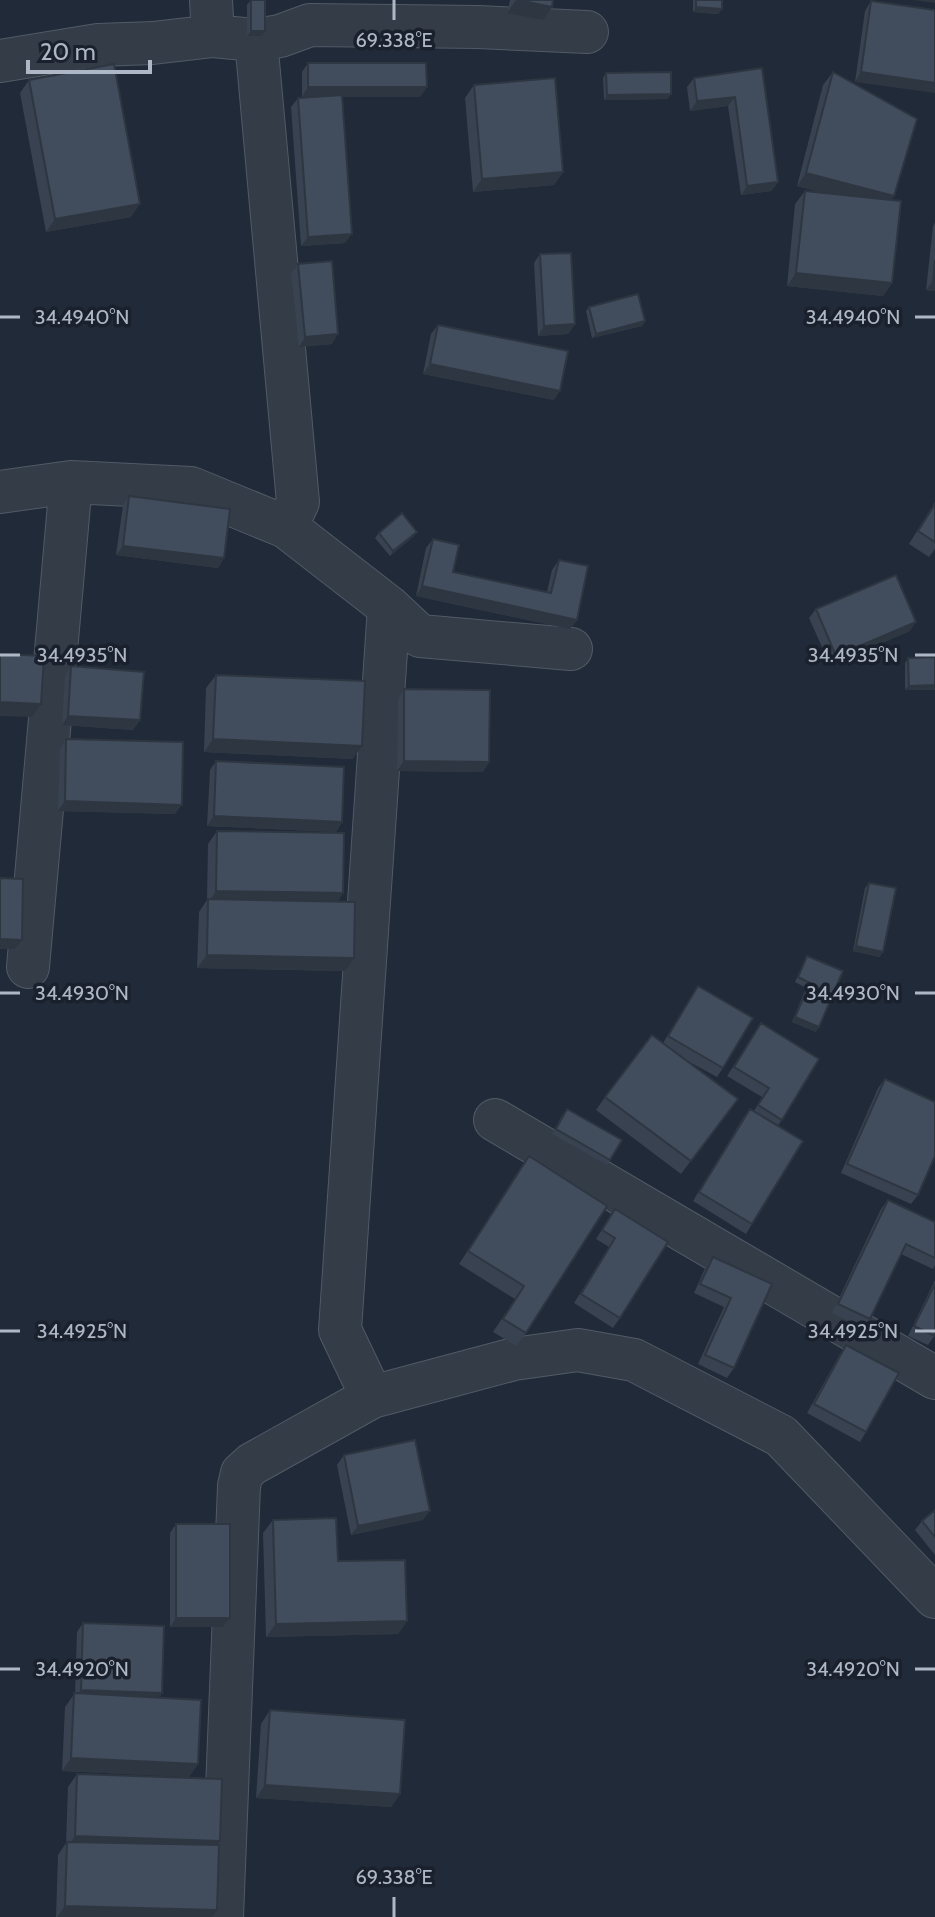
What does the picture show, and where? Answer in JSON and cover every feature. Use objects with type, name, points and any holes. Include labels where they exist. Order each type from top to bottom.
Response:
[{"type":"street","points":[[0,61],[98,45],[153,43],[212,18],[256,40],[280,36],[310,25],[587,32]]},
{"type":"street","points":[[256,40],[298,502],[286,527]]},
{"type":"street","points":[[28,967],[71,482]]},
{"type":"street","points":[[0,492],[71,482],[191,488],[286,527],[389,607],[420,636],[571,649]]},
{"type":"street","points":[[372,1397],[340,1330],[389,607]]},
{"type":"street","points":[[495,1120],[935,1378]]},
{"type":"street","points":[[222,1917],[239,1486],[242,1473],[252,1464],[372,1397],[514,1359],[578,1350],[634,1360],[781,1436],[935,1597]]},
{"type":"building","points":[[251,0],[265,0],[265,31],[251,31]]},
{"type":"building","points":[[518,0],[553,0],[552,7]]},
{"type":"building","points":[[696,0],[722,0],[722,9],[696,7]]},
{"type":"building","points":[[871,1],[935,10],[935,83],[861,72]]},
{"type":"building","points":[[308,63],[426,63],[427,87],[308,87]]},
{"type":"building","points":[[114,64],[140,204],[55,219],[29,80]]},
{"type":"building","points":[[762,68],[778,182],[747,186],[735,97],[697,101],[694,78]]},
{"type":"building","points":[[671,72],[671,94],[607,95],[606,73]]},
{"type":"building","points":[[833,72],[917,119],[894,196],[806,173]]},
{"type":"building","points":[[555,78],[563,172],[482,179],[474,85]]},
{"type":"building","points":[[342,95],[352,234],[308,237],[298,98]]},
{"type":"building","points":[[805,191],[901,201],[892,283],[796,273]]},
{"type":"building","points":[[571,253],[575,324],[544,326],[540,254]]},
{"type":"building","points":[[332,261],[338,334],[305,337],[298,264]]},
{"type":"building","points":[[638,294],[645,321],[596,334],[589,307]]},
{"type":"building","points":[[438,325],[568,351],[560,391],[430,364]]},
{"type":"building","points":[[129,496],[230,509],[224,558],[123,546]]},
{"type":"building","points":[[935,504],[935,542],[918,531]]},
{"type":"building","points":[[402,513],[417,532],[393,551],[379,533]]},
{"type":"building","points":[[433,539],[459,545],[453,572],[551,593],[559,560],[588,566],[577,620],[422,586]]},
{"type":"building","points":[[896,575],[916,622],[836,656],[816,609]]},
{"type":"building","points":[[0,654],[44,656],[41,704],[0,702]]},
{"type":"building","points":[[935,657],[935,685],[909,686],[908,658]]},
{"type":"building","points":[[71,666],[144,672],[140,720],[68,716]]},
{"type":"building","points":[[216,675],[365,681],[362,746],[213,739]]},
{"type":"building","points":[[404,689],[490,690],[489,762],[404,761]]},
{"type":"building","points":[[66,739],[183,742],[182,805],[65,801]]},
{"type":"building","points":[[216,761],[344,767],[342,822],[214,816]]},
{"type":"building","points":[[217,831],[344,833],[343,893],[216,891]]},
{"type":"building","points":[[0,878],[23,879],[22,940],[0,939]]},
{"type":"building","points":[[869,883],[896,888],[883,952],[856,946]]},
{"type":"building","points":[[208,899],[355,902],[354,958],[207,955]]},
{"type":"building","points":[[807,956],[843,971],[819,1027],[795,1017],[810,983],[798,977]]},
{"type":"building","points":[[698,986],[753,1018],[723,1068],[668,1036]]},
{"type":"building","points":[[761,1023],[819,1059],[782,1120],[758,1105],[769,1088],[734,1067]]},
{"type":"building","points":[[652,1035],[738,1099],[691,1161],[605,1097]]},
{"type":"building","points":[[885,1079],[935,1102],[935,1156],[918,1195],[847,1164]]},
{"type":"building","points":[[567,1109],[622,1140],[610,1160],[556,1129]]},
{"type":"building","points":[[750,1109],[803,1141],[752,1224],[699,1192]]},
{"type":"building","points":[[529,1156],[607,1206],[526,1333],[503,1319],[524,1286],[468,1251]]},
{"type":"building","points":[[888,1200],[935,1222],[935,1258],[906,1244],[870,1319],[838,1304]]},
{"type":"building","points":[[615,1209],[668,1242],[620,1318],[581,1294],[615,1238],[602,1230]]},
{"type":"building","points":[[713,1257],[772,1284],[734,1368],[705,1355],[731,1298],[700,1284]]},
{"type":"building","points":[[935,1284],[935,1336],[914,1326]]},
{"type":"building","points":[[846,1345],[899,1373],[866,1432],[814,1404]]},
{"type":"building","points":[[415,1440],[430,1511],[358,1526],[344,1455]]},
{"type":"building","points":[[935,1510],[935,1537],[922,1521]]},
{"type":"building","points":[[336,1518],[338,1561],[405,1560],[407,1621],[276,1624],[273,1520]]},
{"type":"building","points":[[176,1524],[230,1524],[230,1618],[176,1618]]},
{"type":"building","points":[[83,1623],[164,1626],[162,1693],[81,1690]]},
{"type":"building","points":[[74,1693],[201,1700],[198,1764],[71,1758]]},
{"type":"building","points":[[270,1710],[405,1720],[400,1794],[265,1785]]},
{"type":"building","points":[[77,1774],[222,1779],[220,1841],[75,1836]]},
{"type":"building","points":[[67,1842],[219,1845],[217,1910],[65,1906]]}]
